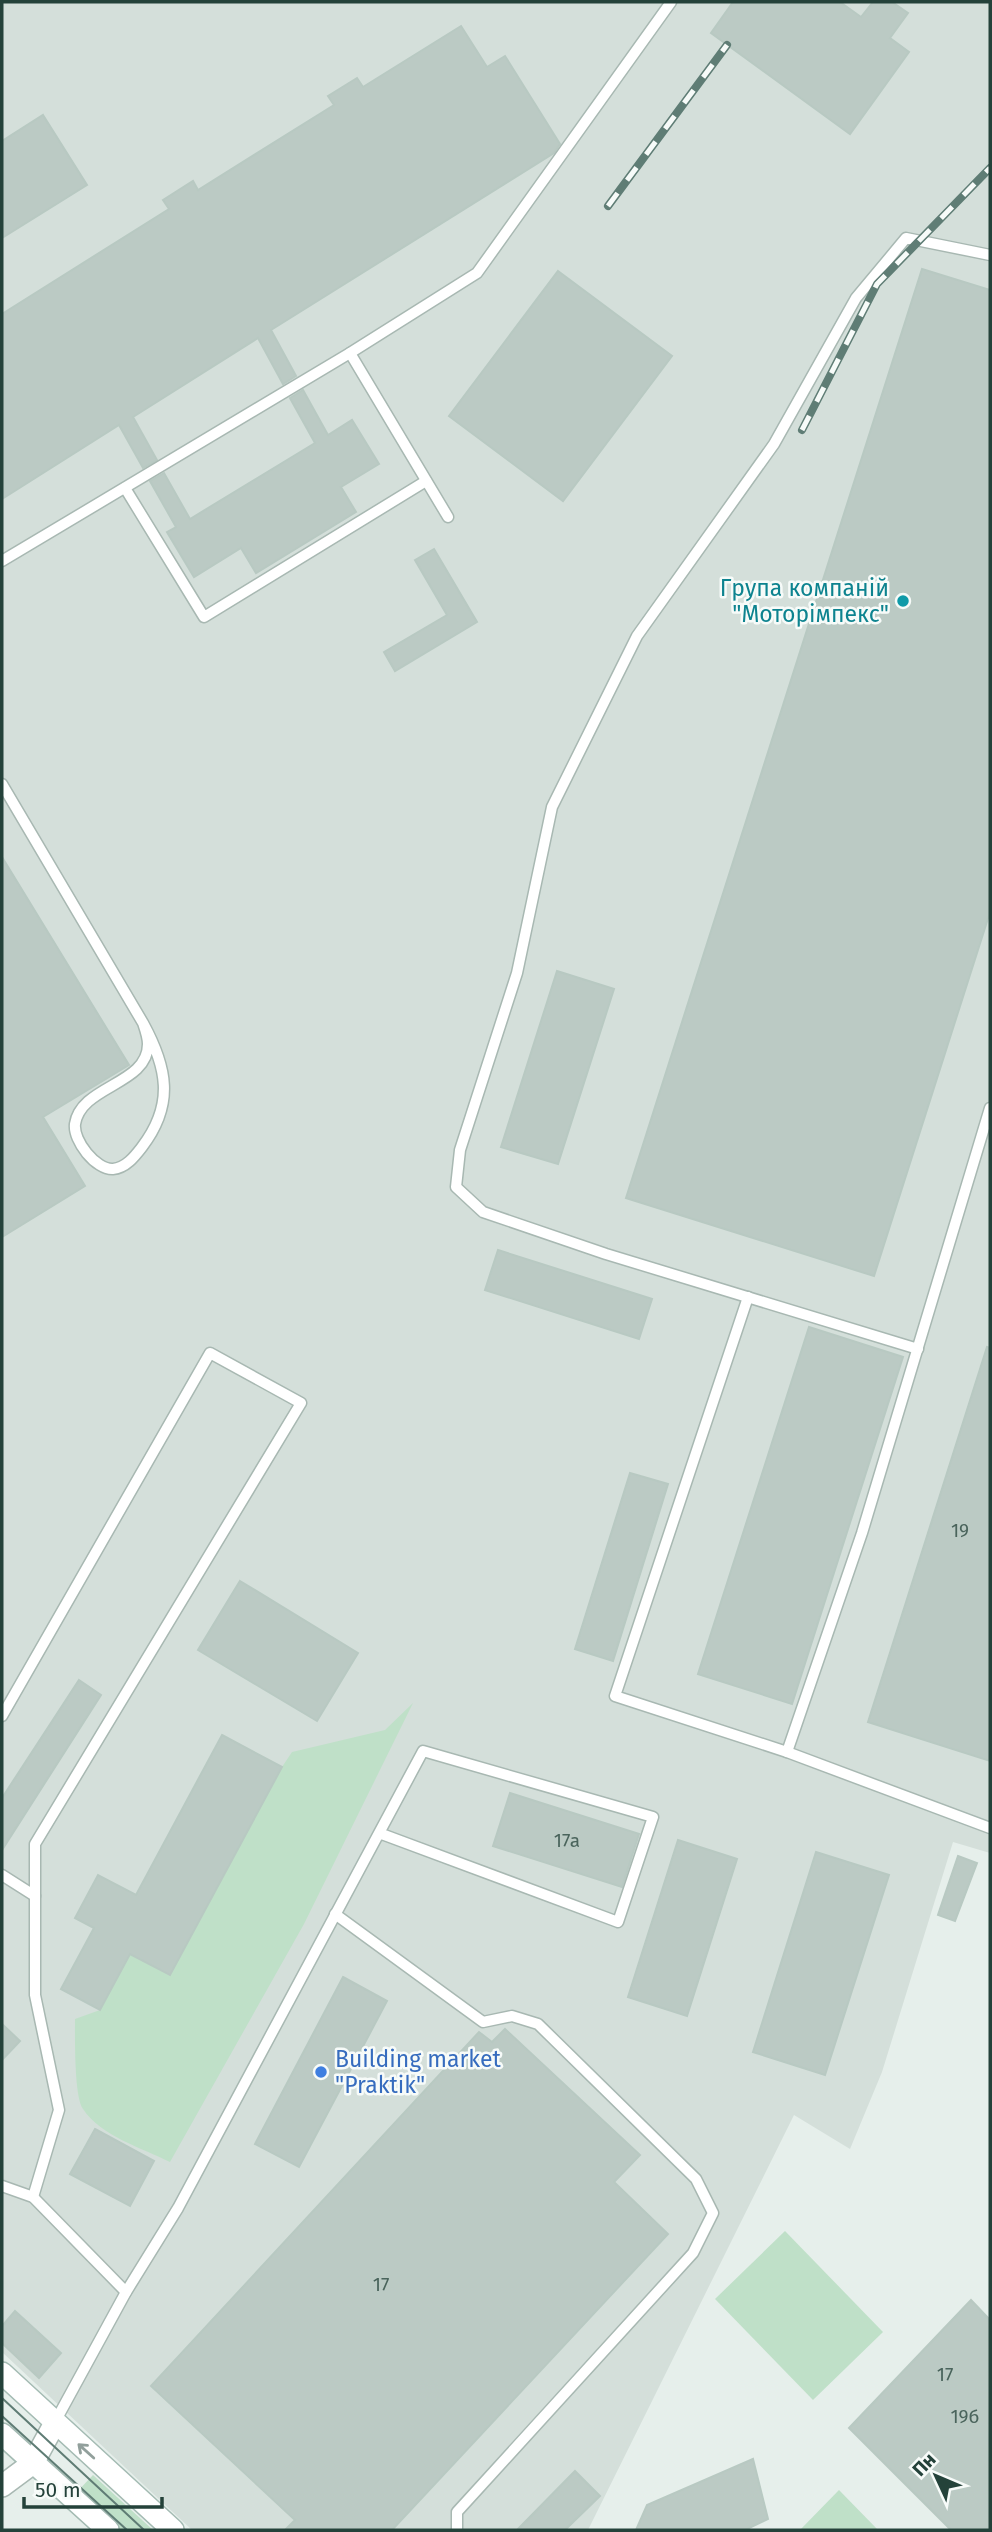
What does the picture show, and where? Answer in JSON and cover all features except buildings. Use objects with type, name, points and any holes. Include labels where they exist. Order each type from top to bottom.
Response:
[{"type":"main road","points":[[2,2373],[173,2530]]},
{"type":"main road","points":[[2,2486],[33,2463],[55,2423]]},
{"type":"main road","points":[[2,2434],[108,2530]]},
{"type":"lane","points":[[2,561],[350,353],[477,273],[671,2]]},
{"type":"lane","points":[[918,1349],[606,1254],[483,1212],[456,1187],[460,1150],[517,973],[552,807],[637,636],[774,444],[856,298],[906,237],[990,255]]},
{"type":"lane","points":[[350,353],[448,517]]},
{"type":"lane","points":[[125,488],[204,617],[426,481]]},
{"type":"lane","points":[[2,784],[143,1023],[155,1045],[164,1072],[159,1117],[148,1139],[122,1167],[103,1167],[83,1147],[76,1133],[75,1123],[79,1113],[89,1102],[141,1064],[148,1044],[143,1023]]},
{"type":"lane","points":[[787,1752],[862,1533],[990,1108]]},
{"type":"lane","points":[[748,1297],[615,1696],[787,1752],[990,1828]]},
{"type":"lane","points":[[2,1716],[210,1353],[301,1403],[35,1844],[35,1995],[59,2110],[33,2197]]},
{"type":"lane","points":[[55,2423],[126,2292],[178,2208],[335,1914],[423,1751],[653,1817],[618,1922],[379,1833]]},
{"type":"lane","points":[[2,1875],[35,1896]]},
{"type":"lane","points":[[335,1914],[483,2022],[512,2016],[538,2024],[696,2179],[713,2213],[693,2253],[457,2512],[457,2530]]},
{"type":"lane","points":[[2,2186],[33,2197],[126,2292]]},
{"type":"shaded area","points":[[2,2],[990,2],[990,1853],[953,1842],[882,2072],[850,2149],[794,2115],[588,2530],[390,2530],[338,2481],[293,2530],[192,2530],[2,2352]]},
{"type":"green space","points":[[413,1703],[304,1924],[170,2162],[100,2127],[80,2102],[75,2019],[100,2010],[130,1954],[170,1975],[292,1752],[385,1730]]},
{"type":"green space","points":[[785,2231],[883,2332],[813,2400],[715,2299]]},
{"type":"green space","points":[[93,2475],[153,2530],[117,2530],[76,2493]]},
{"type":"green space","points":[[839,2490],[878,2530],[800,2530]]},
{"type":"tram line","points":[[2,2398],[144,2530]]},
{"type":"tram line","points":[[2,2416],[127,2530]]},
{"type":"railway","points":[[608,206],[727,45]]},
{"type":"railway","points":[[802,430],[877,284],[990,168]]},
{"type":"place","name":"Група компаній \"Моторімпекс\"","points":[[903,601]]},
{"type":"place","name":"Building market \"Praktik\"","points":[[321,2072]]}]
